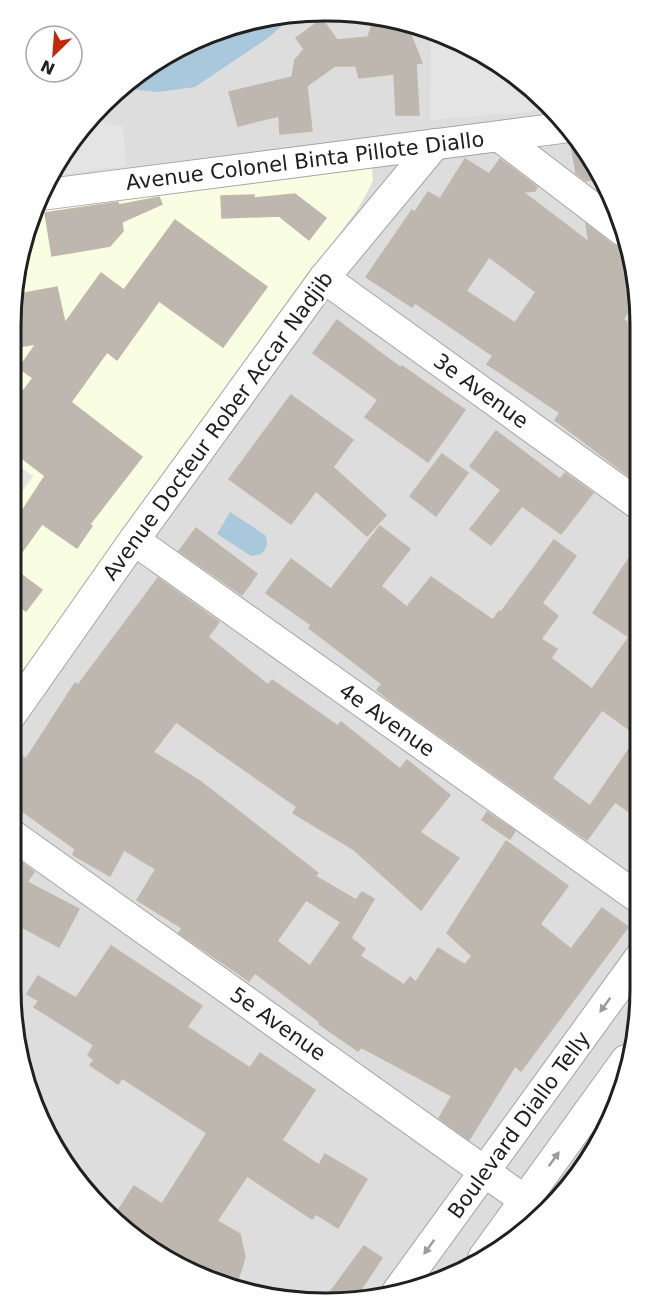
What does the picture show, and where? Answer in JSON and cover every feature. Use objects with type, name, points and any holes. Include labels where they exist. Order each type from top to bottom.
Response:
[{"type":"street","name":"Avenue Colonel Binta Pillote Diallo","points":[[51,194],[557,129]]},
{"type":"street","points":[[500,137],[612,223]]},
{"type":"street","name":"Avenue Docteur Rober Accar Nadjib","points":[[21,701],[134,540],[324,278],[435,144]]},
{"type":"street","name":"3e Avenue","points":[[324,278],[630,498]]},
{"type":"street","name":"4e Avenue","points":[[134,540],[630,892]]},
{"type":"street","name":"5e Avenue","points":[[21,841],[535,1206]]},
{"type":"street","name":"Boulevard Diallo Telly","points":[[404,1283],[630,971]]},
{"type":"street","points":[[511,1230],[535,1206],[618,1072]]},
{"type":"shaded area","points":[[326,21],[365,24],[404,31],[442,44],[495,72],[541,110],[567,140],[589,173],[607,209],[620,247],[629,306],[630,988],[627,1028],[620,1067],[599,1123],[579,1158],[541,1204],[511,1230],[478,1252],[442,1270],[404,1283],[345,1292],[306,1292],[266,1287],[209,1270],[156,1242],[110,1204],[72,1158],[52,1123],[31,1067],[22,1008],[21,326],[24,286],[31,247],[44,209],[62,173],[84,140],[110,110],[146,79],[268,38],[286,24]]},
{"type":"shaded area","points":[[431,40],[460,52],[495,72],[541,110],[517,113],[430,120]]},
{"type":"shaded area","points":[[100,122],[123,126],[126,166],[61,175],[72,156]]},
{"type":"shaded area","points":[[372,168],[373,181],[359,207],[21,674],[21,326],[27,266],[31,247],[47,203],[122,190]]},
{"type":"shaded area","points":[[21,467],[33,476],[21,493]]},
{"type":"water","points":[[284,24],[268,38],[195,87],[158,92],[134,90],[156,72],[209,44],[247,31]]},
{"type":"water","points":[[230,512],[265,535],[267,545],[261,554],[252,556],[217,534]]},
{"type":"building","points":[[319,21],[324,21],[337,40],[368,37],[372,25],[410,33],[422,63],[416,64],[419,115],[396,115],[394,74],[359,78],[356,66],[335,66],[307,86],[312,131],[280,134],[279,116],[238,126],[229,92],[292,77],[295,60],[304,49],[296,38]]},
{"type":"building","points":[[571,146],[593,180],[586,181],[576,173]]},
{"type":"building","points":[[465,159],[489,174],[500,159],[537,187],[535,191],[523,192],[589,242],[586,224],[620,248],[629,310],[623,319],[630,326],[630,477],[555,420],[560,413],[487,364],[493,356],[415,303],[412,307],[366,277],[412,210],[415,212],[428,192],[440,199]],"holes":[[[489,257],[536,292],[515,323],[466,291]]]},
{"type":"building","points":[[295,194],[326,218],[309,240],[279,216],[222,218],[221,196],[254,195],[254,198]]},
{"type":"building","points":[[159,197],[162,204],[122,222],[123,231],[110,246],[52,256],[45,213],[118,202],[119,205]]},
{"type":"building","points":[[175,220],[267,287],[223,347],[159,301],[117,360],[107,352],[71,402],[142,457],[90,524],[92,526],[77,548],[42,524],[21,553],[21,513],[45,476],[21,458],[21,394],[33,378],[21,369],[21,365],[36,344],[21,346],[23,293],[57,287],[65,323],[101,273],[124,290]]},
{"type":"building","points":[[337,320],[401,368],[402,366],[465,410],[428,462],[365,417],[378,400],[313,353]]},
{"type":"building","points":[[291,395],[353,440],[333,467],[386,515],[367,536],[316,491],[291,524],[229,479]]},
{"type":"building","points":[[496,431],[560,479],[565,473],[593,493],[561,534],[522,506],[491,545],[470,529],[501,490],[470,466]]},
{"type":"building","points":[[442,454],[468,473],[436,516],[410,496]]},
{"type":"building","points":[[380,526],[410,549],[381,586],[407,607],[431,577],[493,620],[554,540],[576,556],[542,603],[558,616],[541,639],[557,649],[551,658],[592,689],[629,637],[593,613],[630,557],[630,730],[602,710],[552,778],[590,806],[630,748],[630,813],[615,802],[587,840],[392,702],[377,690],[382,684],[309,628],[311,625],[266,593],[291,559],[331,589]]},
{"type":"building","points":[[196,528],[257,574],[242,595],[179,551]]},
{"type":"building","points":[[21,574],[42,590],[26,611],[21,607]]},
{"type":"building","points":[[158,578],[219,622],[208,637],[268,685],[272,680],[338,726],[341,722],[400,769],[407,760],[450,795],[420,832],[459,858],[421,910],[353,849],[293,813],[297,807],[176,722],[153,752],[200,781],[318,873],[315,876],[356,900],[362,892],[374,899],[351,938],[365,949],[360,956],[404,985],[410,977],[416,982],[438,948],[465,965],[472,956],[447,933],[506,841],[568,886],[540,924],[571,949],[602,908],[628,927],[521,1071],[515,1066],[469,1140],[439,1118],[452,1096],[361,1047],[358,1051],[319,1024],[320,1022],[255,973],[249,981],[179,933],[182,928],[137,900],[156,869],[124,850],[110,876],[73,855],[75,849],[21,810],[21,756],[26,759],[75,683],[78,685]],"holes":[[[306,900],[341,922],[310,966],[277,941]]]},
{"type":"building","points":[[487,812],[515,831],[510,839],[482,820]]},
{"type":"building","points":[[21,862],[34,872],[27,882],[79,909],[59,947],[21,927]]},
{"type":"building","points":[[111,946],[202,1006],[187,1027],[250,1068],[260,1053],[315,1090],[282,1140],[319,1165],[325,1154],[367,1179],[338,1228],[316,1214],[312,1219],[247,1176],[217,1221],[240,1234],[245,1257],[238,1280],[209,1270],[173,1252],[156,1242],[118,1211],[134,1186],[162,1204],[207,1133],[122,1078],[118,1084],[90,1065],[94,1060],[88,1055],[94,1045],[34,1007],[39,1001],[27,994],[38,976],[76,998]]},
{"type":"building","points":[[364,1246],[382,1258],[360,1290],[330,1293]]}]
